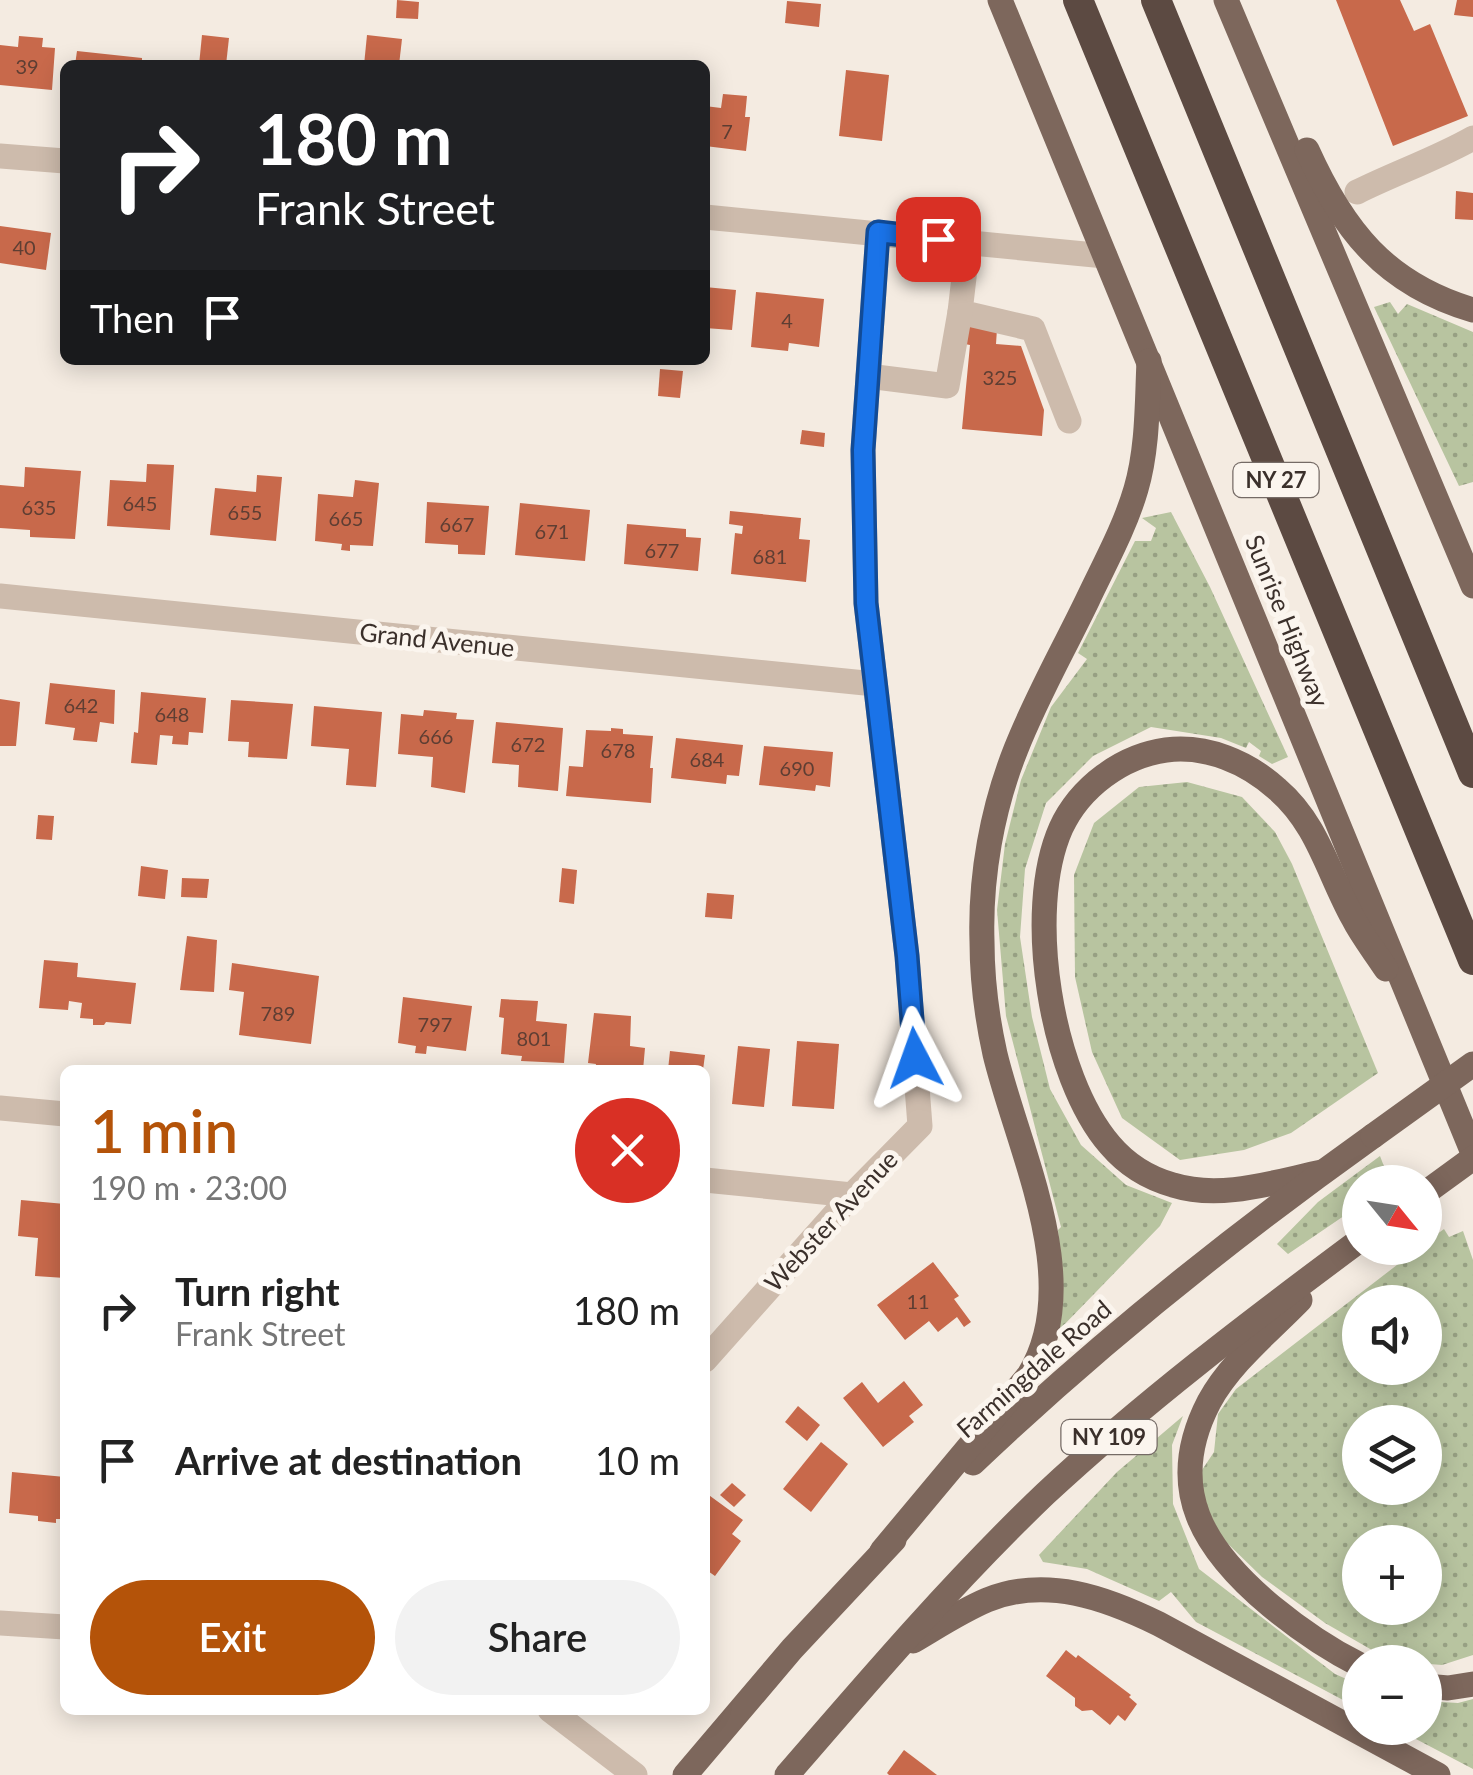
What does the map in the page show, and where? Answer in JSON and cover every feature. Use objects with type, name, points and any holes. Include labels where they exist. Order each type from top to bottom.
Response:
[{"type":"highway","name":"Sunrise Highway","points":[[1078,0],[1473,960]]},
{"type":"highway","name":"NY 27","points":[[1156,0],[1473,773]]},
{"type":"main road","name":"Sunrise Highway","points":[[1000,0],[1473,1156]]},
{"type":"main road","points":[[1226,0],[1473,586]]},
{"type":"main road","points":[[1234,0],[1263,50],[1318,174],[1345,221],[1394,273],[1427,292],[1473,310]]},
{"type":"main road","points":[[882,1551],[1029,1374],[1047,1335],[1052,1302],[1051,1263],[995,1052],[986,998],[982,941],[987,863],[1015,750],[1116,541],[1137,486],[1145,440],[1149,361]]},
{"type":"main road","points":[[1322,1172],[1219,1192],[1176,1187],[1134,1167],[1098,1130],[1065,1059],[1045,950],[1050,860],[1068,816],[1104,776],[1153,752],[1206,752],[1252,770],[1280,790],[1305,819],[1352,918],[1417,1016]]},
{"type":"main road","name":"Farmingdale Road","points":[[685,1775],[882,1551],[1040,1401],[1174,1287],[1322,1172],[1473,1064]]},
{"type":"main road","points":[[1442,1180],[1473,1156]]},
{"type":"main road","name":"NY 109","points":[[787,1775],[891,1654],[1008,1530],[1091,1452],[1227,1339],[1342,1254]]},
{"type":"main road","points":[[1342,1258],[1233,1369],[1214,1394],[1197,1432],[1190,1478],[1202,1529],[1232,1570],[1301,1629],[1342,1654]]},
{"type":"main road","points":[[891,1654],[963,1612],[1004,1594],[1040,1590],[1078,1593],[1117,1604],[1159,1624],[1438,1775]]},
{"type":"main road","points":[[1442,1687],[1473,1684]]},
{"type":"street","points":[[1358,192],[1473,138]]},
{"type":"street","points":[[0,156],[60,161]]},
{"type":"street","points":[[710,216],[1104,256]]},
{"type":"street","name":"Webster Avenue","points":[[710,1354],[852,1195],[920,1126],[907,956],[866,603],[863,450],[878,232]]},
{"type":"street","points":[[868,376],[947,386],[968,242]]},
{"type":"street","points":[[960,312],[1033,328],[1069,421]]},
{"type":"street","name":"Grand Avenue","points":[[0,596],[874,684]]},
{"type":"street","points":[[0,1108],[60,1114]]},
{"type":"street","points":[[710,1181],[852,1195]]},
{"type":"street","points":[[0,1623],[60,1627]]},
{"type":"street","points":[[557,1715],[635,1775]]},
{"type":"green space","points":[[1390,302],[1398,314],[1407,304],[1473,332],[1473,482],[1459,486],[1374,307]]},
{"type":"green space","points":[[1171,512],[1288,757],[1272,764],[1259,756],[1261,751],[1249,742],[1246,748],[1221,738],[1151,727],[1093,756],[1046,803],[1025,869],[1020,937],[1032,1017],[1050,1089],[1081,1145],[1126,1185],[1172,1203],[1160,1226],[1054,1331],[1063,1289],[1058,1230],[1061,1227],[1006,1016],[997,910],[1005,844],[1021,780],[1051,707],[1087,659],[1078,653],[1135,541],[1151,541],[1156,528],[1142,518]]},
{"type":"green space","points":[[1187,782],[1242,797],[1275,832],[1292,864],[1378,1073],[1291,1133],[1244,1150],[1180,1160],[1122,1118],[1092,1052],[1075,977],[1074,875],[1094,823],[1139,787]]},
{"type":"green space","points":[[1380,1156],[1383,1165],[1368,1165]]},
{"type":"green space","points":[[1342,1184],[1342,1217],[1288,1254],[1277,1244],[1318,1202]]},
{"type":"green space","points":[[1442,1230],[1449,1237],[1463,1231],[1473,1260],[1473,1655],[1442,1665],[1442,1645],[1363,1645],[1325,1623],[1262,1577],[1223,1539],[1206,1507],[1200,1473],[1214,1452],[1218,1414],[1236,1389],[1342,1307],[1342,1385],[1442,1385],[1442,1285],[1371,1285],[1397,1265],[1442,1265]]},
{"type":"green space","points":[[1183,1416],[1172,1445],[1173,1504],[1199,1569],[1342,1677],[1342,1699],[1196,1622],[1171,1592],[1159,1601],[1087,1569],[1043,1562],[1039,1555],[1117,1472]]},
{"type":"green space","points":[[1473,1699],[1473,1769],[1427,1745],[1442,1745],[1442,1702]]},
{"type":"building","points":[[397,0],[419,2],[418,19],[396,18]]},
{"type":"building","points":[[1336,0],[1400,0],[1414,31],[1430,24],[1468,116],[1393,146]]},
{"type":"building","points":[[1457,0],[1473,0],[1473,17],[1454,15]]},
{"type":"building","points":[[787,1],[821,4],[819,27],[785,23]]},
{"type":"building","points":[[202,35],[229,38],[227,60],[200,60]]},
{"type":"building","points":[[367,35],[402,39],[400,60],[364,60]]},
{"type":"building","points":[[19,36],[43,38],[42,47],[55,48],[52,90],[0,85],[0,45],[18,47]]},
{"type":"building","points":[[77,51],[142,58],[142,60],[76,60]]},
{"type":"building","points":[[846,70],[889,75],[882,141],[839,136]]},
{"type":"building","points":[[723,94],[747,96],[745,117],[750,117],[746,151],[710,147],[710,107],[721,108]]},
{"type":"building","points":[[1456,191],[1473,193],[1473,220],[1455,219]]},
{"type":"building","points":[[0,226],[51,233],[46,270],[0,263]]},
{"type":"building","points":[[710,287],[736,290],[732,330],[710,328]]},
{"type":"building","points":[[756,292],[824,299],[819,347],[789,343],[788,351],[751,347]]},
{"type":"building","points":[[966,326],[997,329],[996,344],[1021,346],[1044,410],[1042,436],[962,429],[970,345],[965,344]]},
{"type":"building","points":[[660,369],[683,371],[680,398],[658,396]]},
{"type":"building","points":[[802,430],[825,433],[824,447],[800,444]]},
{"type":"building","points":[[147,464],[174,465],[170,530],[107,526],[110,480],[146,482]]},
{"type":"building","points":[[25,467],[81,471],[75,539],[30,537],[30,530],[0,528],[0,485],[24,487]]},
{"type":"building","points":[[257,475],[282,477],[276,541],[210,535],[215,488],[256,492]]},
{"type":"building","points":[[355,480],[379,483],[373,546],[350,545],[350,551],[341,550],[342,544],[315,541],[318,494],[353,497]]},
{"type":"building","points":[[427,502],[489,506],[485,555],[458,554],[458,545],[425,543]]},
{"type":"building","points":[[520,503],[590,510],[585,561],[515,555]]},
{"type":"building","points":[[730,511],[801,518],[799,539],[810,540],[806,582],[731,574],[735,533],[742,534],[743,526],[729,524]]},
{"type":"building","points":[[627,524],[686,529],[686,537],[701,538],[698,571],[624,564]]},
{"type":"building","points":[[50,683],[115,690],[114,724],[100,722],[97,742],[73,740],[75,728],[45,724]]},
{"type":"building","points":[[141,692],[206,698],[203,733],[189,732],[188,745],[172,744],[173,736],[160,735],[157,765],[131,763]]},
{"type":"building","points":[[0,699],[20,702],[16,746],[0,746]]},
{"type":"building","points":[[231,700],[293,704],[287,759],[248,757],[249,742],[228,741]]},
{"type":"building","points":[[314,706],[382,712],[376,787],[346,785],[349,749],[311,746]]},
{"type":"building","points":[[424,710],[457,713],[456,719],[474,720],[465,793],[431,787],[433,757],[398,754],[401,714],[423,716]]},
{"type":"building","points":[[496,722],[563,728],[558,791],[518,787],[519,765],[492,763]]},
{"type":"building","points":[[623,729],[623,734],[653,736],[651,803],[566,796],[569,766],[583,767],[586,730]]},
{"type":"building","points":[[676,738],[743,745],[739,776],[727,775],[726,784],[671,778]]},
{"type":"building","points":[[764,746],[833,752],[830,787],[816,785],[815,791],[759,785]]},
{"type":"building","points":[[38,815],[54,816],[52,840],[36,839]]},
{"type":"building","points":[[141,866],[168,870],[165,899],[138,896]]},
{"type":"building","points":[[562,868],[577,870],[574,904],[559,902]]},
{"type":"building","points":[[182,878],[209,879],[207,898],[181,897]]},
{"type":"building","points":[[707,893],[734,895],[732,919],[705,917]]},
{"type":"building","points":[[187,936],[217,940],[214,992],[180,990]]},
{"type":"building","points":[[44,960],[78,963],[77,977],[136,983],[131,1024],[93,1025],[93,1019],[80,1018],[82,1003],[69,1001],[68,1010],[39,1008]]},
{"type":"building","points":[[232,963],[319,976],[311,1044],[239,1035],[244,992],[229,990]]},
{"type":"building","points":[[403,997],[472,1006],[466,1051],[427,1046],[426,1054],[415,1053],[416,1046],[398,1043]]},
{"type":"building","points":[[501,999],[538,1001],[536,1021],[567,1024],[564,1063],[521,1061],[522,1056],[501,1054]]},
{"type":"building","points":[[594,1013],[631,1016],[630,1046],[645,1048],[643,1065],[588,1063]]},
{"type":"building","points":[[797,1041],[839,1044],[834,1109],[792,1106]]},
{"type":"building","points":[[738,1046],[770,1049],[764,1107],[732,1104]]},
{"type":"building","points":[[670,1051],[705,1055],[704,1065],[669,1065]]},
{"type":"building","points":[[21,1200],[60,1204],[60,1278],[35,1276],[38,1238],[18,1236]]},
{"type":"building","points":[[933,1262],[959,1296],[954,1299],[971,1322],[964,1327],[957,1317],[938,1332],[929,1321],[905,1340],[877,1305]]},
{"type":"building","points":[[904,1381],[923,1405],[909,1416],[914,1422],[883,1447],[843,1398],[862,1382],[878,1403]]},
{"type":"building","points":[[798,1406],[820,1425],[807,1441],[785,1422]]},
{"type":"building","points":[[821,1442],[848,1464],[811,1512],[783,1489]]},
{"type":"building","points":[[12,1472],[60,1477],[60,1519],[56,1523],[38,1521],[38,1516],[9,1513]]},
{"type":"building","points":[[732,1483],[746,1495],[734,1507],[720,1495]]},
{"type":"building","points":[[710,1496],[743,1520],[732,1534],[741,1541],[715,1576],[710,1572]]},
{"type":"building","points":[[1066,1650],[1131,1695],[1137,1704],[1125,1721],[1118,1715],[1110,1725],[1092,1710],[1082,1711],[1075,1706],[1075,1698],[1046,1676]]},
{"type":"building","points":[[904,1750],[937,1775],[889,1775]]},
{"type":"route","points":[[915,1058],[866,603],[863,450],[878,232],[938,239]]}]
